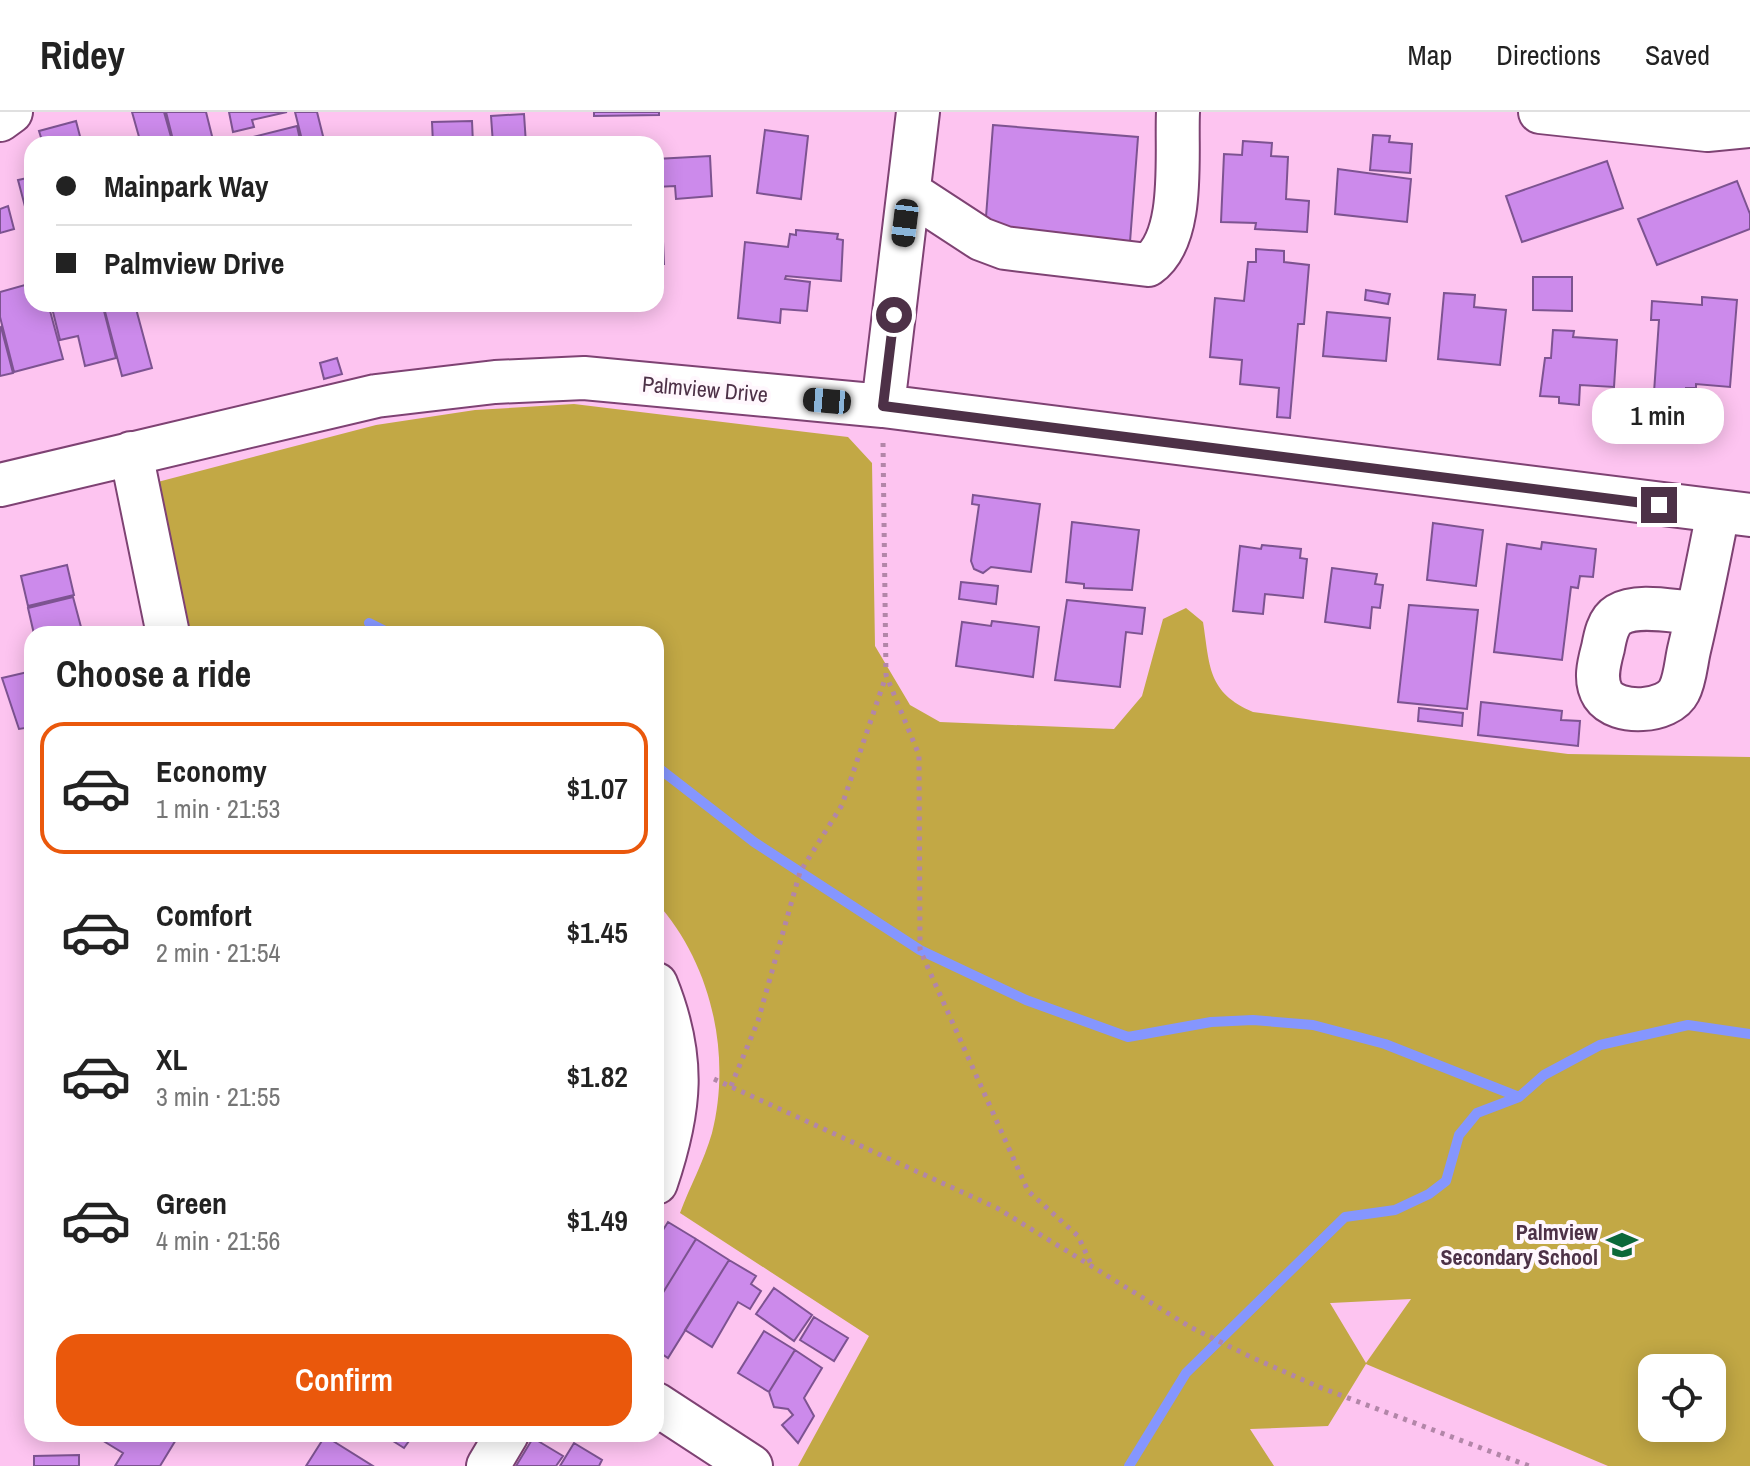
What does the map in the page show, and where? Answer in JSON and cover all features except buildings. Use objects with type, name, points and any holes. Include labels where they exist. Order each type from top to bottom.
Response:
[{"type":"street","points":[[0,120],[11,112]]},
{"type":"street","points":[[883,406],[918,112]]},
{"type":"street","points":[[909,192],[981,239],[1005,248],[1148,265],[1167,245],[1173,227],[1178,112]]},
{"type":"street","points":[[1540,112],[1707,130],[1750,126]]},
{"type":"street","name":"Palmview Drive","points":[[0,485],[376,396],[495,382],[584,378],[883,406],[1734,514]]},
{"type":"street","points":[[131,453],[166,626]]},
{"type":"street","points":[[1697,613],[1734,514]]},
{"type":"street","points":[[664,1007],[673,1032],[676,1063],[674,1130],[664,1159]]},
{"type":"street","points":[[664,1409],[751,1466]]},
{"type":"street","points":[[488,1466],[502,1442]]},
{"type":"path","points":[[731,1086],[758,1021],[800,872],[842,805],[886,675],[883,406]]},
{"type":"path","points":[[886,675],[919,755],[920,950],[1028,1191],[1078,1236],[1093,1268]]},
{"type":"path","points":[[676,1063],[997,1208],[1192,1328],[1251,1357],[1319,1387],[1529,1466]]},
{"type":"shaded area","points":[[574,404],[848,437],[872,463],[875,646],[910,705],[940,722],[1114,729],[1142,696],[1163,619],[1186,608],[1203,622],[1210,665],[1219,686],[1227,696],[1253,712],[1568,754],[1750,757],[1750,1466],[1608,1466],[1366,1364],[1328,1426],[1250,1429],[1274,1466],[798,1466],[869,1336],[680,1213],[712,1133],[718,1103],[719,1072],[718,1041],[703,981],[691,952],[664,912],[664,626],[185,626],[150,484],[376,425],[475,410]],"holes":[[[1411,1299],[1366,1363],[1331,1303]]]},
{"type":"waterway","points":[[369,623],[375,626]]},
{"type":"waterway","points":[[664,772],[754,842],[920,950],[1026,1000],[1128,1037],[1211,1022],[1253,1020],[1313,1025],[1385,1044],[1519,1097]]},
{"type":"waterway","points":[[1129,1466],[1186,1373],[1345,1217],[1395,1210],[1429,1194],[1446,1181],[1459,1135],[1477,1113],[1519,1097],[1544,1075],[1600,1045],[1688,1025],[1750,1034]]},
{"type":"place","name":"Palmview Secondary School","points":[[1622,1245]]},
{"type":"route","points":[[894,315],[883,406],[1659,505]]}]
